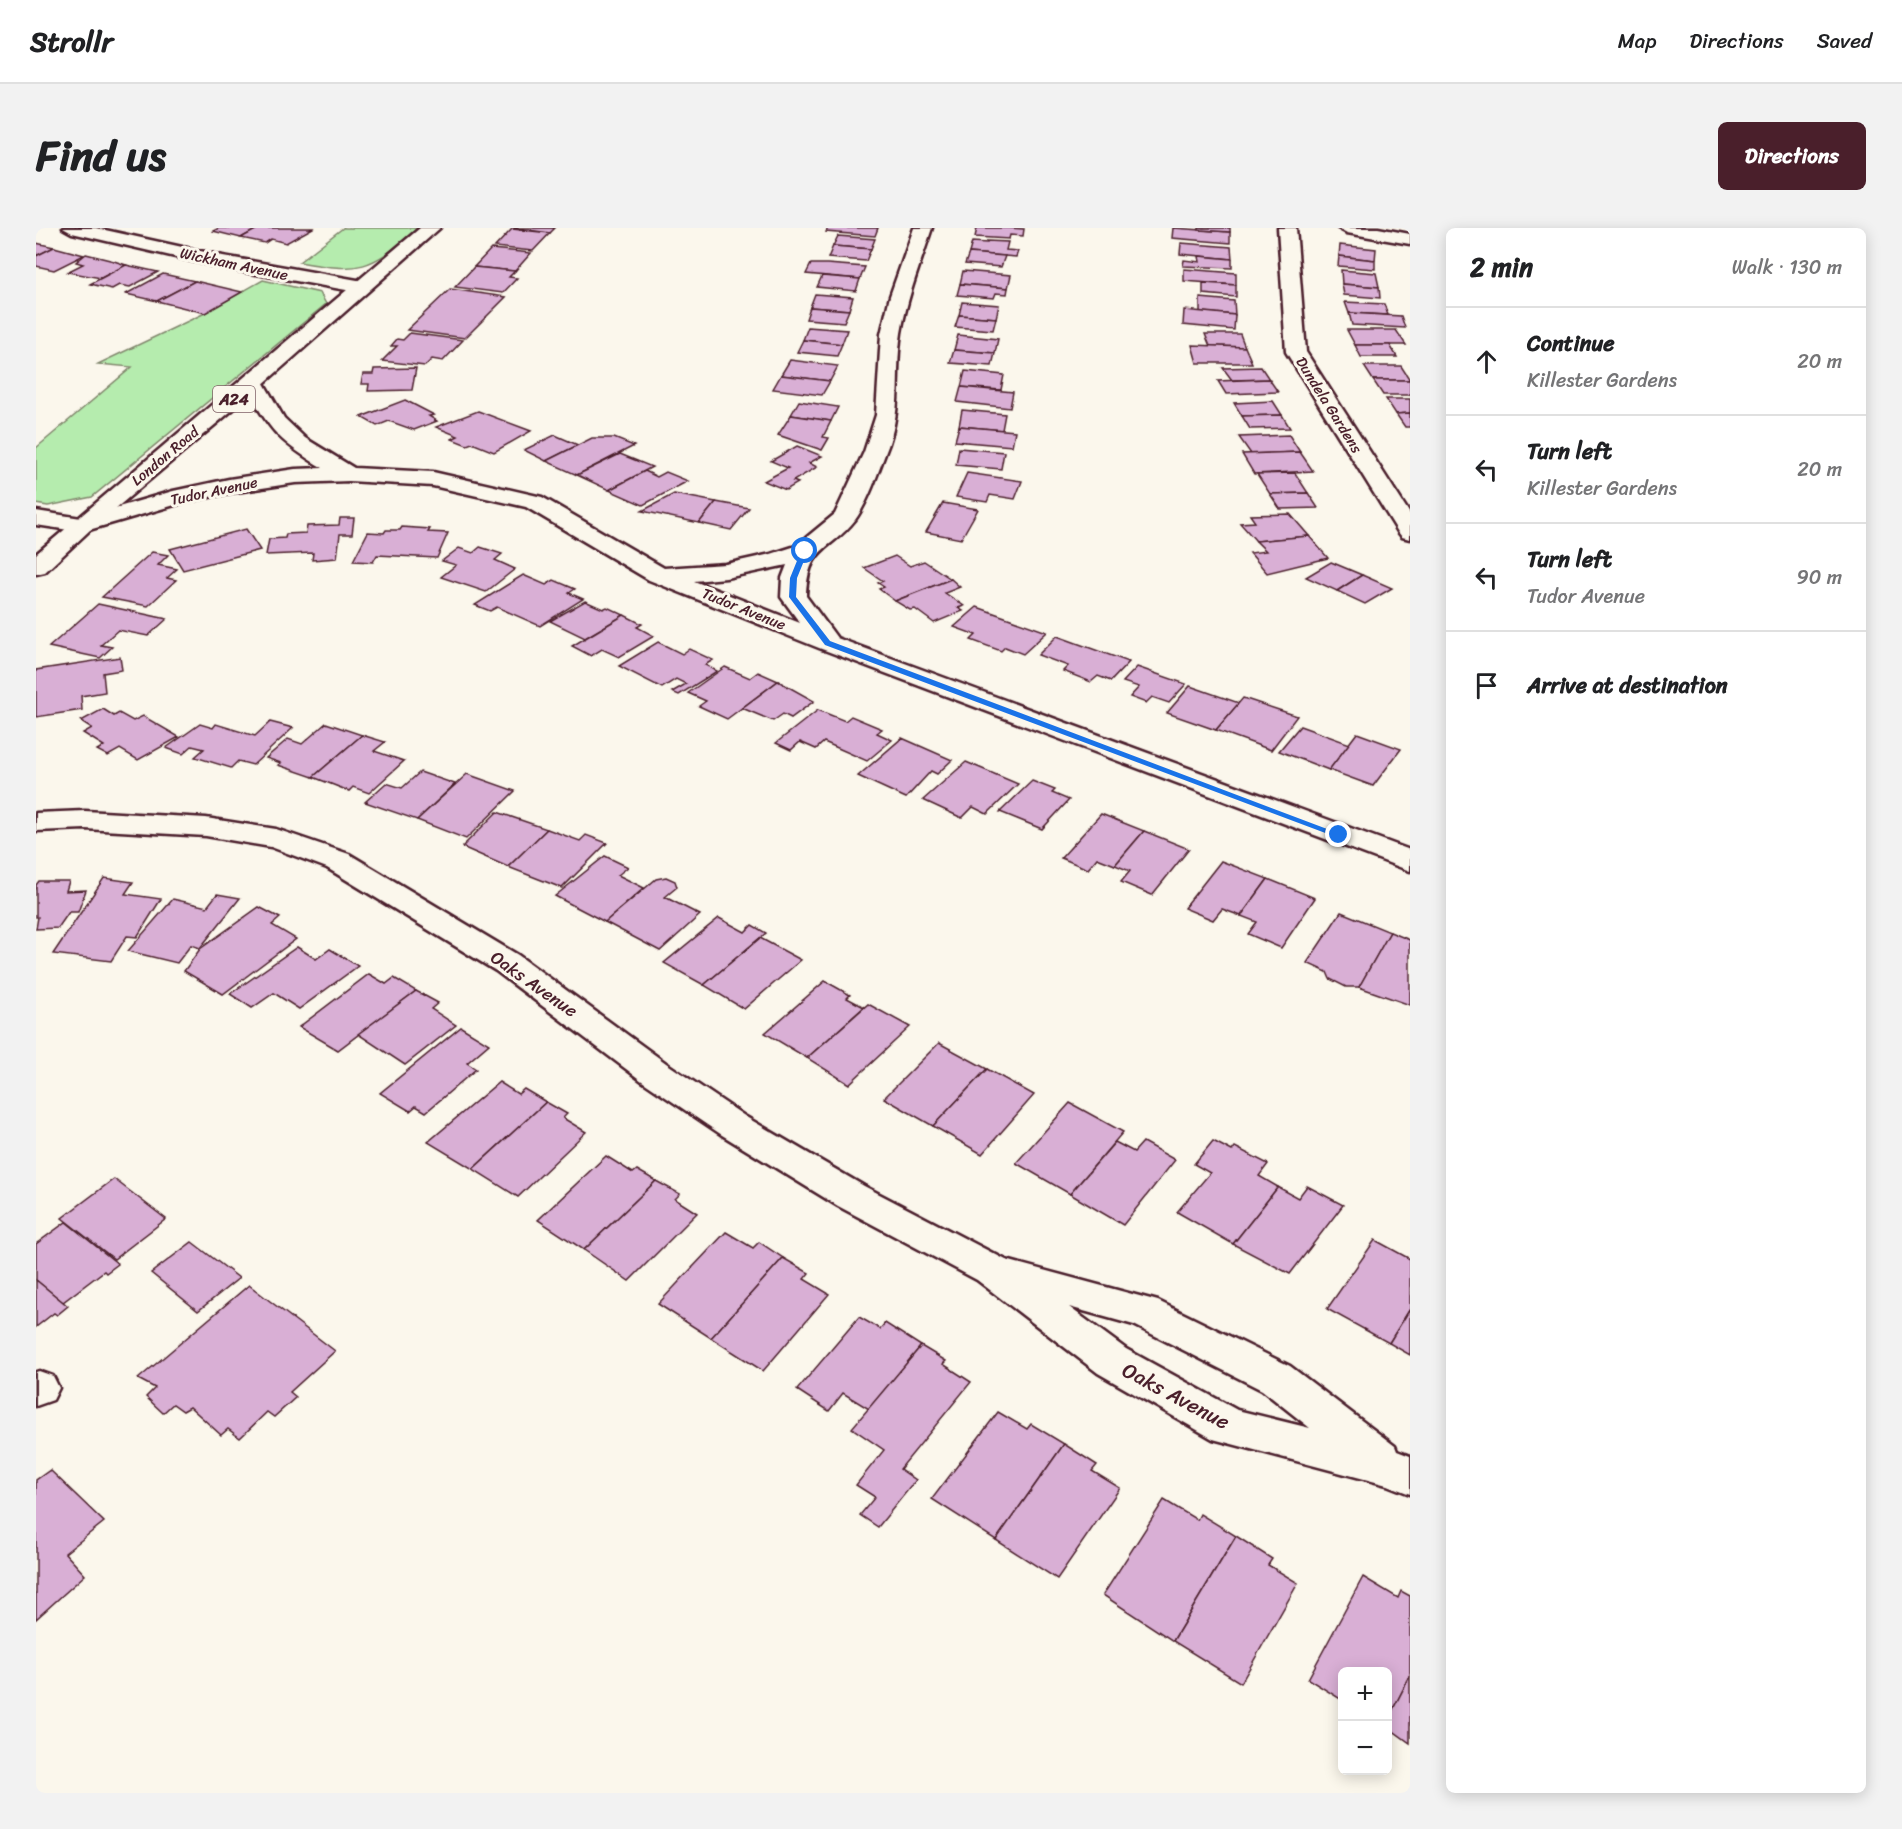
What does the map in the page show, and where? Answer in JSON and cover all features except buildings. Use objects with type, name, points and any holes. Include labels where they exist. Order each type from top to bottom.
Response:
[{"type":"main road","name":"Wickham Avenue","points":[[72,228],[234,264],[363,287]]},
{"type":"main road","name":"London Road","points":[[36,567],[82,525],[254,382],[431,228]]},
{"type":"main road","points":[[658,575],[726,571],[805,551],[845,517],[875,452],[887,415],[891,334],[900,296],[923,228]]},
{"type":"main road","name":"Dundela Gardens","points":[[1287,228],[1296,351],[1410,532]]},
{"type":"main road","points":[[1347,228],[1410,239]]},
{"type":"main road","name":"Tudor Avenue","points":[[254,382],[275,421],[290,436],[349,474]]},
{"type":"main road","name":"Tudor Avenue","points":[[82,525],[181,496],[295,476],[349,474],[433,479],[534,502],[658,575],[828,643],[1410,861]]},
{"type":"main road","points":[[36,518],[82,525]]},
{"type":"main road","points":[[805,551],[794,578],[793,597],[828,643]]},
{"type":"main road","name":"Oaks Avenue","points":[[36,822],[85,820],[206,827],[276,838],[338,861],[507,963],[654,1072],[734,1126],[851,1196],[990,1269],[1112,1361],[1228,1426],[1400,1471]]},
{"type":"main road","name":"Oaks Avenue","points":[[990,1269],[1144,1312],[1165,1322],[1276,1378],[1400,1471]]},
{"type":"green space","points":[[343,228],[421,228],[377,260],[365,264],[339,267],[299,262]]},
{"type":"green space","points":[[263,280],[320,293],[326,304],[92,497],[48,506],[36,504],[36,448],[132,367],[98,364],[205,313]]},
{"type":"route","points":[[805,551],[794,578],[793,597],[807,619],[828,643],[1339,835]]}]
